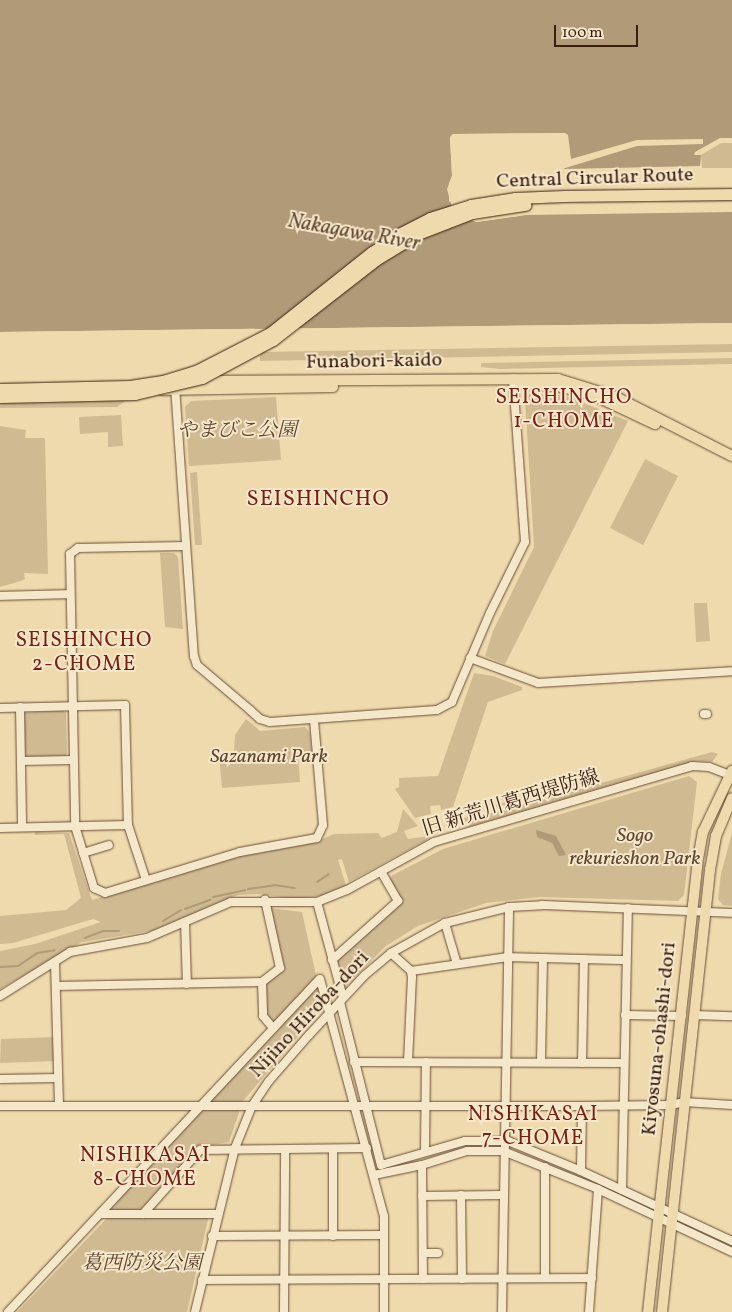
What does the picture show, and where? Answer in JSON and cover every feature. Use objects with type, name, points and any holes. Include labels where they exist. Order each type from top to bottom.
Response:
[{"type":"highway","name":"Central Circular Route","points":[[0,387],[130,386],[166,380],[198,370],[270,333],[372,252],[401,233],[430,218],[470,205],[540,197],[732,194]]},
{"type":"highway","name":"Central Circular Route","points":[[0,395],[136,394],[202,378],[273,340],[399,244],[433,226],[472,213],[556,203],[732,201]]},
{"type":"main road","name":"Funabori-kaido","points":[[0,387],[175,386],[558,379],[592,387],[732,456]]},
{"type":"main road","name":"Funabori-kaido","points":[[514,381],[556,386],[590,394],[732,463]]},
{"type":"main road","name":"Funabori-kaido","points":[[0,395],[175,386]]},
{"type":"main road","name":"Kiyosuna-ohashi-dori","points":[[648,1312],[682,1016],[691,911],[703,832],[731,774]]},
{"type":"main road","points":[[662,1312],[713,848],[732,798]]},
{"type":"street","points":[[175,386],[194,656],[197,665],[260,719],[270,722],[445,708],[454,698],[470,658],[525,542],[514,381]]},
{"type":"street","points":[[186,546],[75,549],[69,559],[75,826],[92,884],[98,891],[106,893],[240,852],[312,839],[320,835],[323,825],[314,718]]},
{"type":"street","points":[[0,596],[70,594]]},
{"type":"street","points":[[470,658],[538,683],[732,671]]},
{"type":"street","points":[[0,708],[125,705],[128,824],[146,880]]},
{"type":"street","points":[[20,707],[22,828]]},
{"type":"street","points":[[21,761],[74,760]]},
{"type":"street","name":"旧 新荒川葛西堤防線","points":[[0,996],[81,948],[147,938],[231,902],[265,900],[317,902],[381,872],[434,842],[692,766],[709,767],[731,774]]},
{"type":"street","points":[[0,828],[128,824]]},
{"type":"street","points":[[83,853],[109,845]]},
{"type":"street","points":[[332,960],[398,901],[381,872]]},
{"type":"street","points":[[56,986],[262,982],[280,968],[265,900]]},
{"type":"street","points":[[317,902],[332,960],[354,1062],[381,1165],[465,1141],[504,1142],[581,1171],[622,1190],[660,1212],[671,1224],[732,1252]]},
{"type":"street","points":[[502,1312],[502,1195],[509,907]]},
{"type":"street","name":"Nijino Hiroba-dori","points":[[195,1312],[235,1148],[252,1106],[268,1081],[330,1012],[391,953],[445,923],[509,907],[628,908],[732,913]]},
{"type":"street","points":[[622,1190],[628,908]]},
{"type":"street","points":[[185,922],[187,984]]},
{"type":"street","points":[[445,923],[457,964]]},
{"type":"street","points":[[391,953],[411,971],[408,1062]]},
{"type":"street","points":[[411,971],[508,957],[626,960]]},
{"type":"street","points":[[541,1062],[543,958]]},
{"type":"street","points":[[582,1063],[584,959]]},
{"type":"street","points":[[55,962],[59,1106]]},
{"type":"street","points":[[8,1312],[320,980],[356,1106],[384,1216],[384,1312]]},
{"type":"street","points":[[262,982],[263,1016],[273,1028]]},
{"type":"street","points":[[625,1015],[682,1016]]},
{"type":"street","points":[[694,1015],[732,1016]]},
{"type":"street","points":[[354,1062],[624,1063]]},
{"type":"street","points":[[425,1152],[426,1062]]},
{"type":"street","points":[[0,1079],[57,1078]]},
{"type":"street","points":[[0,1106],[623,1106],[671,1105],[684,1102],[732,1104]]},
{"type":"street","points":[[581,1171],[582,1106]]},
{"type":"street","points":[[143,1214],[200,1150],[235,1148],[367,1148]]},
{"type":"street","points":[[284,1312],[285,1149]]},
{"type":"street","points":[[333,1149],[333,1236]]},
{"type":"street","points":[[374,1175],[422,1165],[467,1151],[503,1151],[660,1212],[673,1212],[732,1241]]},
{"type":"street","points":[[422,1165],[423,1279]]},
{"type":"street","points":[[545,1167],[545,1278]]},
{"type":"street","points":[[589,1312],[598,1189]]},
{"type":"street","points":[[461,1195],[462,1279]]},
{"type":"street","points":[[422,1196],[502,1195]]},
{"type":"street","points":[[100,1214],[218,1214]]},
{"type":"street","points":[[212,1236],[384,1235]]},
{"type":"street","points":[[422,1253],[438,1253]]},
{"type":"street","points":[[202,1280],[592,1278]]},
{"type":"green space","points":[[721,143],[732,143],[732,168],[702,168],[701,155]]},
{"type":"green space","points":[[732,344],[732,352],[260,361],[260,352]]},
{"type":"green space","points":[[732,358],[732,364],[500,369],[481,367],[481,363]]},
{"type":"green space","points":[[529,394],[564,395],[628,421],[505,664],[485,656],[493,631],[534,547],[525,399]]},
{"type":"green space","name":"やまびこ公園","points":[[276,397],[281,460],[189,466],[185,407],[191,401]]},
{"type":"green space","points":[[128,399],[117,407],[0,408],[0,402]]},
{"type":"green space","points":[[121,415],[123,446],[108,447],[108,432],[80,434],[79,417]]},
{"type":"green space","points":[[0,426],[26,430],[25,438],[45,438],[48,574],[24,573],[25,579],[0,587]]},
{"type":"green space","points":[[645,459],[678,476],[643,545],[610,528]]},
{"type":"green space","points":[[197,472],[202,545],[195,545],[190,473]]},
{"type":"green space","points":[[160,553],[174,553],[178,557],[183,629],[165,627]]},
{"type":"green space","points":[[694,603],[707,603],[710,641],[696,642]]},
{"type":"green space","points":[[474,673],[493,676],[522,687],[522,690],[488,702],[453,807],[441,810],[440,805],[430,806],[431,814],[415,818],[395,789],[399,787],[399,778],[438,776]]},
{"type":"green space","points":[[63,710],[66,713],[67,754],[64,757],[27,758],[23,756],[23,713]]},
{"type":"green space","name":"Sazanami Park","points":[[246,719],[260,731],[305,727],[310,732],[312,753],[298,754],[300,782],[222,788],[219,755],[234,752],[235,735]]},
{"type":"green space","points":[[712,752],[718,754],[712,762],[697,761],[469,827],[464,818],[501,811]]},
{"type":"green space","points":[[596,776],[600,778],[494,808],[496,805]]},
{"type":"green space","name":"Sogo rekurieshon Park","points":[[689,776],[697,782],[684,895],[678,901],[540,897],[486,903],[418,926],[386,946],[343,989],[332,960],[400,902],[390,881],[391,876],[443,849]]},
{"type":"green space","points":[[403,809],[418,826],[404,831],[408,839],[429,836],[430,838],[349,882],[342,859],[338,860],[346,885],[328,895],[295,899],[258,894],[238,895],[151,931],[82,942],[0,989],[0,951],[35,944],[101,922],[93,919],[13,943],[0,944],[0,916],[66,910],[81,898],[64,834],[35,835],[35,832],[69,833],[92,900],[235,856],[318,841],[334,834],[378,833],[382,838],[397,832]]},
{"type":"green space","points":[[732,833],[732,906],[723,905],[718,899],[721,874]]},
{"type":"green space","points":[[270,908],[302,912],[323,1007],[243,1101],[229,1142],[200,1147],[138,1212],[108,1212],[275,1027],[265,1016],[266,981],[283,968]]},
{"type":"green space","points":[[55,1037],[55,1061],[0,1063],[1,1039]]},
{"type":"green space","name":"葛西防災公園","points":[[209,1215],[187,1312],[17,1312],[109,1216]]},
{"type":"water","name":"Nakagawa River","points":[[0,0],[732,0],[732,138],[720,138],[695,152],[694,155],[701,155],[700,166],[564,169],[565,133],[453,134],[450,138],[452,176],[449,183],[449,201],[476,222],[526,215],[732,212],[732,323],[0,332]]},
{"type":"water","points":[[536,830],[556,836],[566,855],[559,856],[552,843],[537,837]]},
{"type":"pier","points":[[565,133],[568,135],[571,159],[637,140],[703,139],[703,144],[637,146],[562,169],[562,136],[454,137],[455,177],[450,189],[454,205],[476,219],[526,215],[476,222],[463,217],[452,207],[447,189],[452,176],[450,137],[453,134]]},
{"type":"pier","points":[[732,323],[732,326],[0,335],[0,332]]},
{"type":"waterway","points":[[317,882],[329,874]]},
{"type":"waterway","points":[[248,889],[275,885],[295,888]]},
{"type":"waterway","points":[[213,897],[245,890]]},
{"type":"waterway","points":[[185,909],[210,900]]},
{"type":"waterway","points":[[163,921],[181,910]]},
{"type":"waterway","points":[[85,938],[103,931],[119,931]]},
{"type":"waterway","points":[[0,967],[18,966],[37,953],[55,950]]},
{"type":"waterway","points":[[686,1225],[692,1227]]},
{"type":"district","name":"SEISHINCHO 1-CHOME","points":[[564,410]]},
{"type":"district","name":"SEISHINCHO","points":[[318,500]]},
{"type":"district","name":"SEISHINCHO 2-CHOME","points":[[84,653]]},
{"type":"district","name":"NISHIKASAI 7-CHOME","points":[[533,1127]]},
{"type":"district","name":"NISHIKASAI 8-CHOME","points":[[145,1168]]}]
